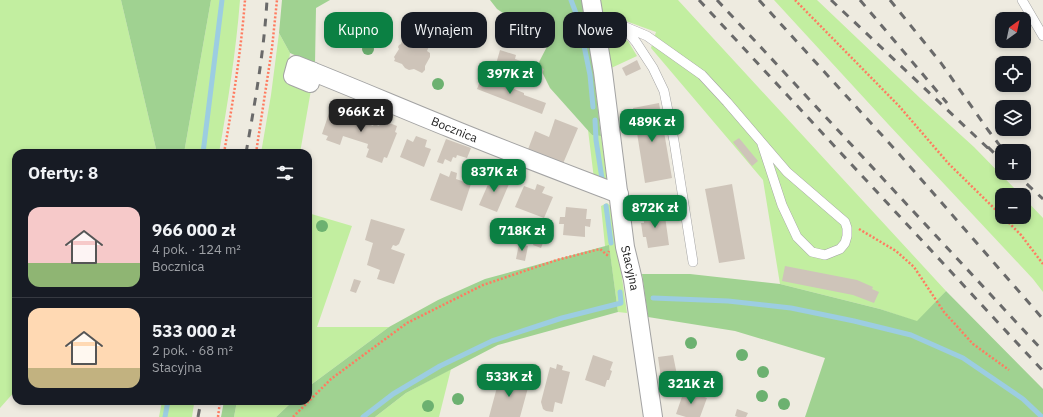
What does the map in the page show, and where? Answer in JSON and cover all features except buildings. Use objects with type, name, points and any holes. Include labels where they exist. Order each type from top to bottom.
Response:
[{"type":"street","name":"Stacyjna","points":[[592,0],[596,12]]},
{"type":"street","name":"Stacyjna","points":[[604,48],[625,247],[633,280],[653,417]]},
{"type":"street","name":"Bocznica","points":[[312,71],[450,128],[619,194]]},
{"type":"lane","points":[[1022,0],[1043,36]]},
{"type":"lane","points":[[627,28],[647,36],[702,75],[787,172],[845,222],[847,236],[845,243],[840,249],[825,255],[812,252],[796,237],[782,205],[762,144]]},
{"type":"lane","points":[[627,34],[636,42],[653,68],[664,91],[674,141],[693,262]]},
{"type":"path","points":[[225,149],[238,68],[245,0]]},
{"type":"path","points":[[257,149],[271,55],[277,0]]},
{"type":"path","points":[[795,0],[899,106],[948,163],[995,208]]},
{"type":"path","points":[[845,222],[867,233],[914,266],[944,312],[973,344],[1009,370]]},
{"type":"path","points":[[1011,224],[1043,264]]},
{"type":"path","points":[[312,398],[331,379],[407,323],[483,285],[558,260],[600,250],[606,256],[609,249],[625,247]]},
{"type":"path","points":[[218,417],[220,405]]},
{"type":"path","points":[[293,417],[305,405]]},
{"type":"green space","points":[[0,0],[121,0],[156,149],[12,149],[12,394],[0,408]]},
{"type":"green space","points":[[121,0],[211,0],[185,149],[156,149]]},
{"type":"green space","points":[[211,0],[240,0],[226,115],[220,149],[185,149]]},
{"type":"green space","points":[[282,0],[330,0],[316,8],[315,64],[290,53],[279,33]]},
{"type":"green space","points":[[490,0],[583,0],[585,12],[563,12],[563,48],[590,48],[601,136],[592,135],[550,88],[538,64],[546,48],[555,48],[555,12],[501,12]]},
{"type":"green space","points":[[599,0],[678,0],[946,291],[918,322],[880,309],[780,284],[763,180],[651,48],[656,32],[627,21],[627,12],[602,12]]},
{"type":"green space","points":[[774,0],[817,0],[974,147],[995,168],[995,180],[1006,180],[1014,188],[995,188],[995,224],[1031,224],[1031,205],[1043,218],[1043,292],[1033,279]]},
{"type":"green space","points":[[279,33],[290,53],[287,77],[311,90],[301,149],[262,149],[271,95]]},
{"type":"green space","points":[[628,41],[637,56],[609,69],[605,48],[627,48]]},
{"type":"green space","points":[[588,130],[592,135],[601,136],[609,185],[595,187]]},
{"type":"green space","points":[[607,203],[612,207],[627,313],[618,312],[609,246],[605,246],[601,206]]},
{"type":"green space","points":[[312,214],[352,226],[317,327],[389,327],[312,384]]},
{"type":"green space","points":[[609,245],[618,312],[498,345],[406,393],[375,417],[276,417],[289,405],[312,405],[312,384],[389,327],[438,300],[485,279]]},
{"type":"green space","points":[[642,274],[690,274],[780,284],[880,309],[917,321],[946,291],[1043,389],[1043,417],[805,417],[825,358],[735,331],[648,317]]},
{"type":"green space","points":[[451,369],[439,417],[375,417],[406,393]]},
{"type":"green space","points":[[161,405],[194,405],[192,417],[159,417]]},
{"type":"green space","points":[[223,405],[236,405],[234,417],[221,417]]},
{"type":"green space","points":[[236,405],[289,405],[276,417],[234,417]]},
{"type":"waterway","points":[[203,149],[222,0]]},
{"type":"waterway","points":[[571,0],[579,21],[590,75],[593,107]]},
{"type":"waterway","points":[[595,120],[596,140],[603,185]]},
{"type":"waterway","points":[[606,206],[611,243]]},
{"type":"waterway","points":[[363,417],[393,394],[440,366],[492,341],[562,318],[621,303],[620,292]]},
{"type":"waterway","points":[[653,298],[728,301],[791,308],[911,335],[963,358],[1023,399],[1042,417]]},
{"type":"waterway","points":[[165,417],[167,405]]},
{"type":"railway","points":[[247,149],[256,96],[267,0]]},
{"type":"railway","points":[[699,0],[1043,371]]},
{"type":"railway","points":[[717,0],[1043,351]]},
{"type":"railway","points":[[759,0],[900,155],[1043,319]]},
{"type":"railway","points":[[831,0],[991,151]]},
{"type":"railway","points":[[860,0],[947,103]]},
{"type":"railway","points":[[890,0],[941,63],[999,144]]},
{"type":"railway","points":[[988,147],[995,154]]},
{"type":"railway","points":[[1023,180],[1043,199]]},
{"type":"railway","points":[[198,417],[200,405]]}]
